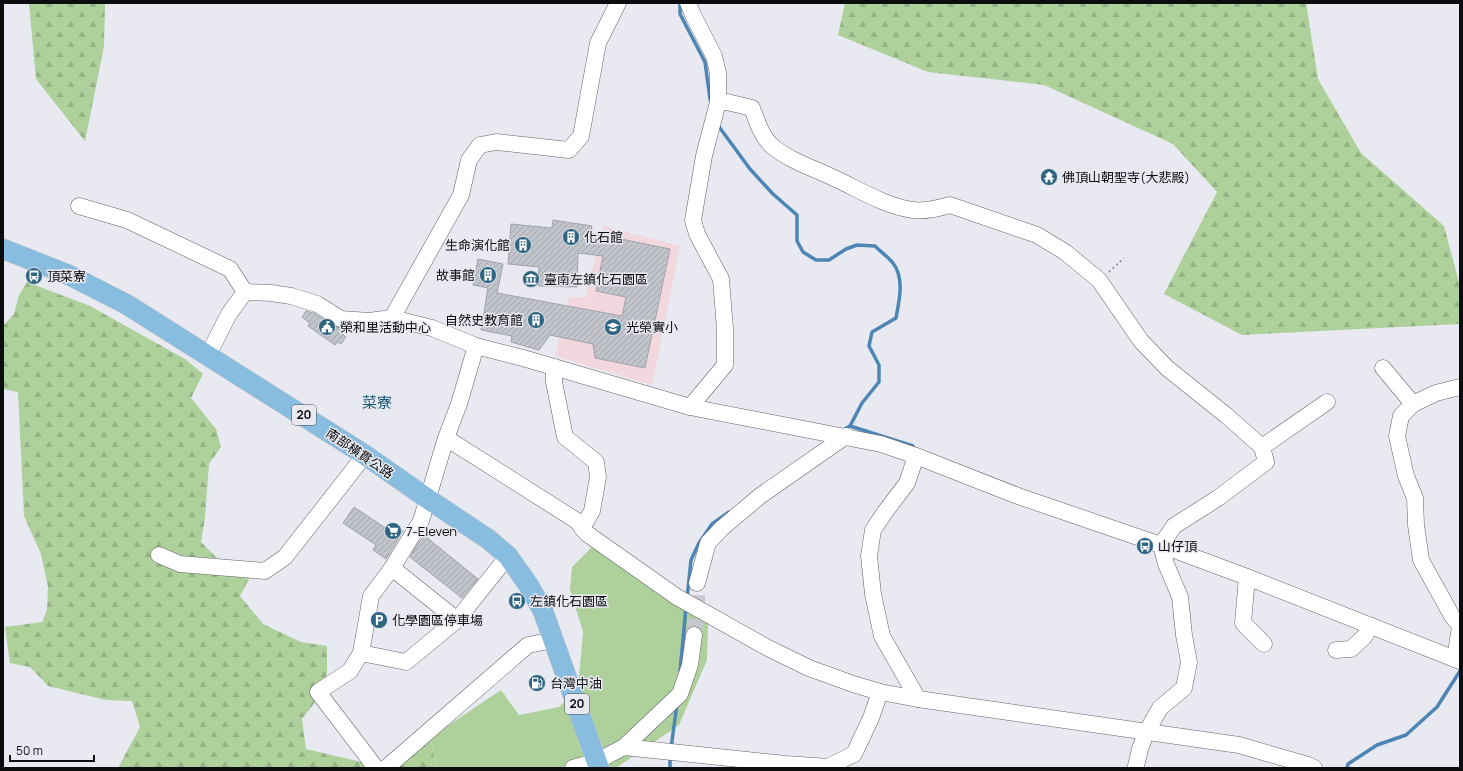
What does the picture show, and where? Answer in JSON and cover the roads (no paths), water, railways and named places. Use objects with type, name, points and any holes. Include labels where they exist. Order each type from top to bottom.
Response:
[{"type":"main road","name":"南部橫貫公路","points":[[3,249],[69,275],[119,300],[365,455],[488,539],[508,556],[529,586],[543,611],[598,764]]},
{"type":"lane","points":[[392,318],[461,195],[469,160],[480,145],[496,142],[568,150],[581,136],[598,43],[618,3]]},
{"type":"lane","points":[[688,3],[714,56],[718,73],[718,102],[704,156],[693,220],[697,234],[721,279],[726,329],[724,365],[690,407]]},
{"type":"lane","points":[[718,102],[727,102],[752,108],[759,130],[771,145],[798,162],[881,202],[914,210],[938,209],[950,205],[972,211],[1002,224],[1038,235],[1065,252],[1099,280],[1141,340],[1167,368],[1227,416],[1262,447],[1266,462],[1218,498],[1174,526],[1162,546],[1166,564],[1180,597],[1184,635],[1189,662],[1184,688],[1160,708],[1146,732],[1136,766]]},
{"type":"lane","points":[[79,206],[128,220],[230,269],[245,292]]},
{"type":"lane","points":[[245,292],[271,293],[291,296],[317,304],[341,319],[369,321],[392,318],[432,328],[476,346],[690,407],[881,444],[916,456],[1018,496],[1247,577],[1458,660],[1460,626],[1452,616],[1421,560],[1416,525],[1415,498],[1406,476],[1398,436],[1402,416],[1414,404],[1436,393],[1460,387]]},
{"type":"lane","points":[[208,355],[229,314],[245,292]]},
{"type":"lane","points":[[376,768],[318,692],[350,671],[361,653],[371,596],[392,568],[421,521],[476,346]]},
{"type":"lane","points":[[554,367],[554,382],[564,437],[596,462],[598,477],[592,511],[582,528]]},
{"type":"lane","points":[[1383,368],[1414,404]]},
{"type":"lane","points":[[1262,447],[1327,402]]},
{"type":"lane","points":[[697,583],[708,543],[722,528],[760,496],[846,436]]},
{"type":"lane","points":[[446,438],[577,521],[586,533],[678,598],[768,648],[810,668],[880,692],[918,699],[1239,745],[1314,768]]},
{"type":"lane","points":[[159,555],[180,564],[265,571],[285,556],[365,455]]},
{"type":"lane","points":[[916,456],[906,483],[873,530],[868,556],[873,594],[882,636],[918,699]]},
{"type":"lane","points":[[361,653],[406,662],[457,620],[508,556]]},
{"type":"lane","points":[[392,568],[457,620]]},
{"type":"lane","points":[[1247,577],[1243,623],[1264,644]]},
{"type":"lane","points":[[1336,650],[1351,649],[1364,637],[1371,626]]},
{"type":"lane","points":[[572,768],[598,764],[624,747],[680,694],[690,665],[694,634]]},
{"type":"lane","points":[[386,768],[528,645],[554,640]]},
{"type":"lane","points":[[624,747],[828,767],[854,754],[871,718],[880,692]]},
{"type":"waterway","points":[[680,3],[680,14],[705,62],[710,99]]},
{"type":"waterway","points":[[717,124],[750,169],[773,194],[797,215],[797,241],[803,252],[816,260],[829,260],[846,249],[857,245],[875,246],[893,263],[897,269],[900,290],[896,318],[872,332],[869,346],[879,365],[879,382],[862,403],[850,426],[843,430]]},
{"type":"waterway","points":[[850,426],[913,446]]},
{"type":"waterway","points":[[687,599],[691,560],[699,543],[712,524],[729,512]]},
{"type":"waterway","points":[[680,672],[686,607]]},
{"type":"waterway","points":[[1347,768],[1348,764],[1377,745],[1406,735],[1437,707],[1460,671]]},
{"type":"waterway","points":[[671,748],[677,704]]},
{"type":"waterway","points":[[670,756],[670,768]]},
{"type":"tunnel","points":[[694,635],[697,583]]},
{"type":"place","name":"佛頂山朝聖寺(大悲殿)","points":[[1049,177]]},
{"type":"place","name":"化石館","points":[[571,237]]},
{"type":"place","name":"生命演化館","points":[[523,245]]},
{"type":"place","name":"故事館","points":[[488,275]]},
{"type":"place","name":"頂菜寮","points":[[34,276]]},
{"type":"place","name":"臺南左鎮化石園區","points":[[531,279]]},
{"type":"place","name":"自然史教育館","points":[[536,320]]},
{"type":"place","name":"榮和里活動中心","points":[[327,327]]},
{"type":"place","name":"光榮實小","points":[[613,327]]},
{"type":"place","name":"7-Eleven","points":[[393,531]]},
{"type":"place","name":"山仔頂","points":[[1145,546]]},
{"type":"place","name":"左鎮化石園區","points":[[517,601]]},
{"type":"place","name":"化學園區停車場","points":[[379,620]]},
{"type":"place","name":"台灣中油","points":[[537,683]]},
{"type":"district","name":"菜寮","points":[[377,403]]}]
